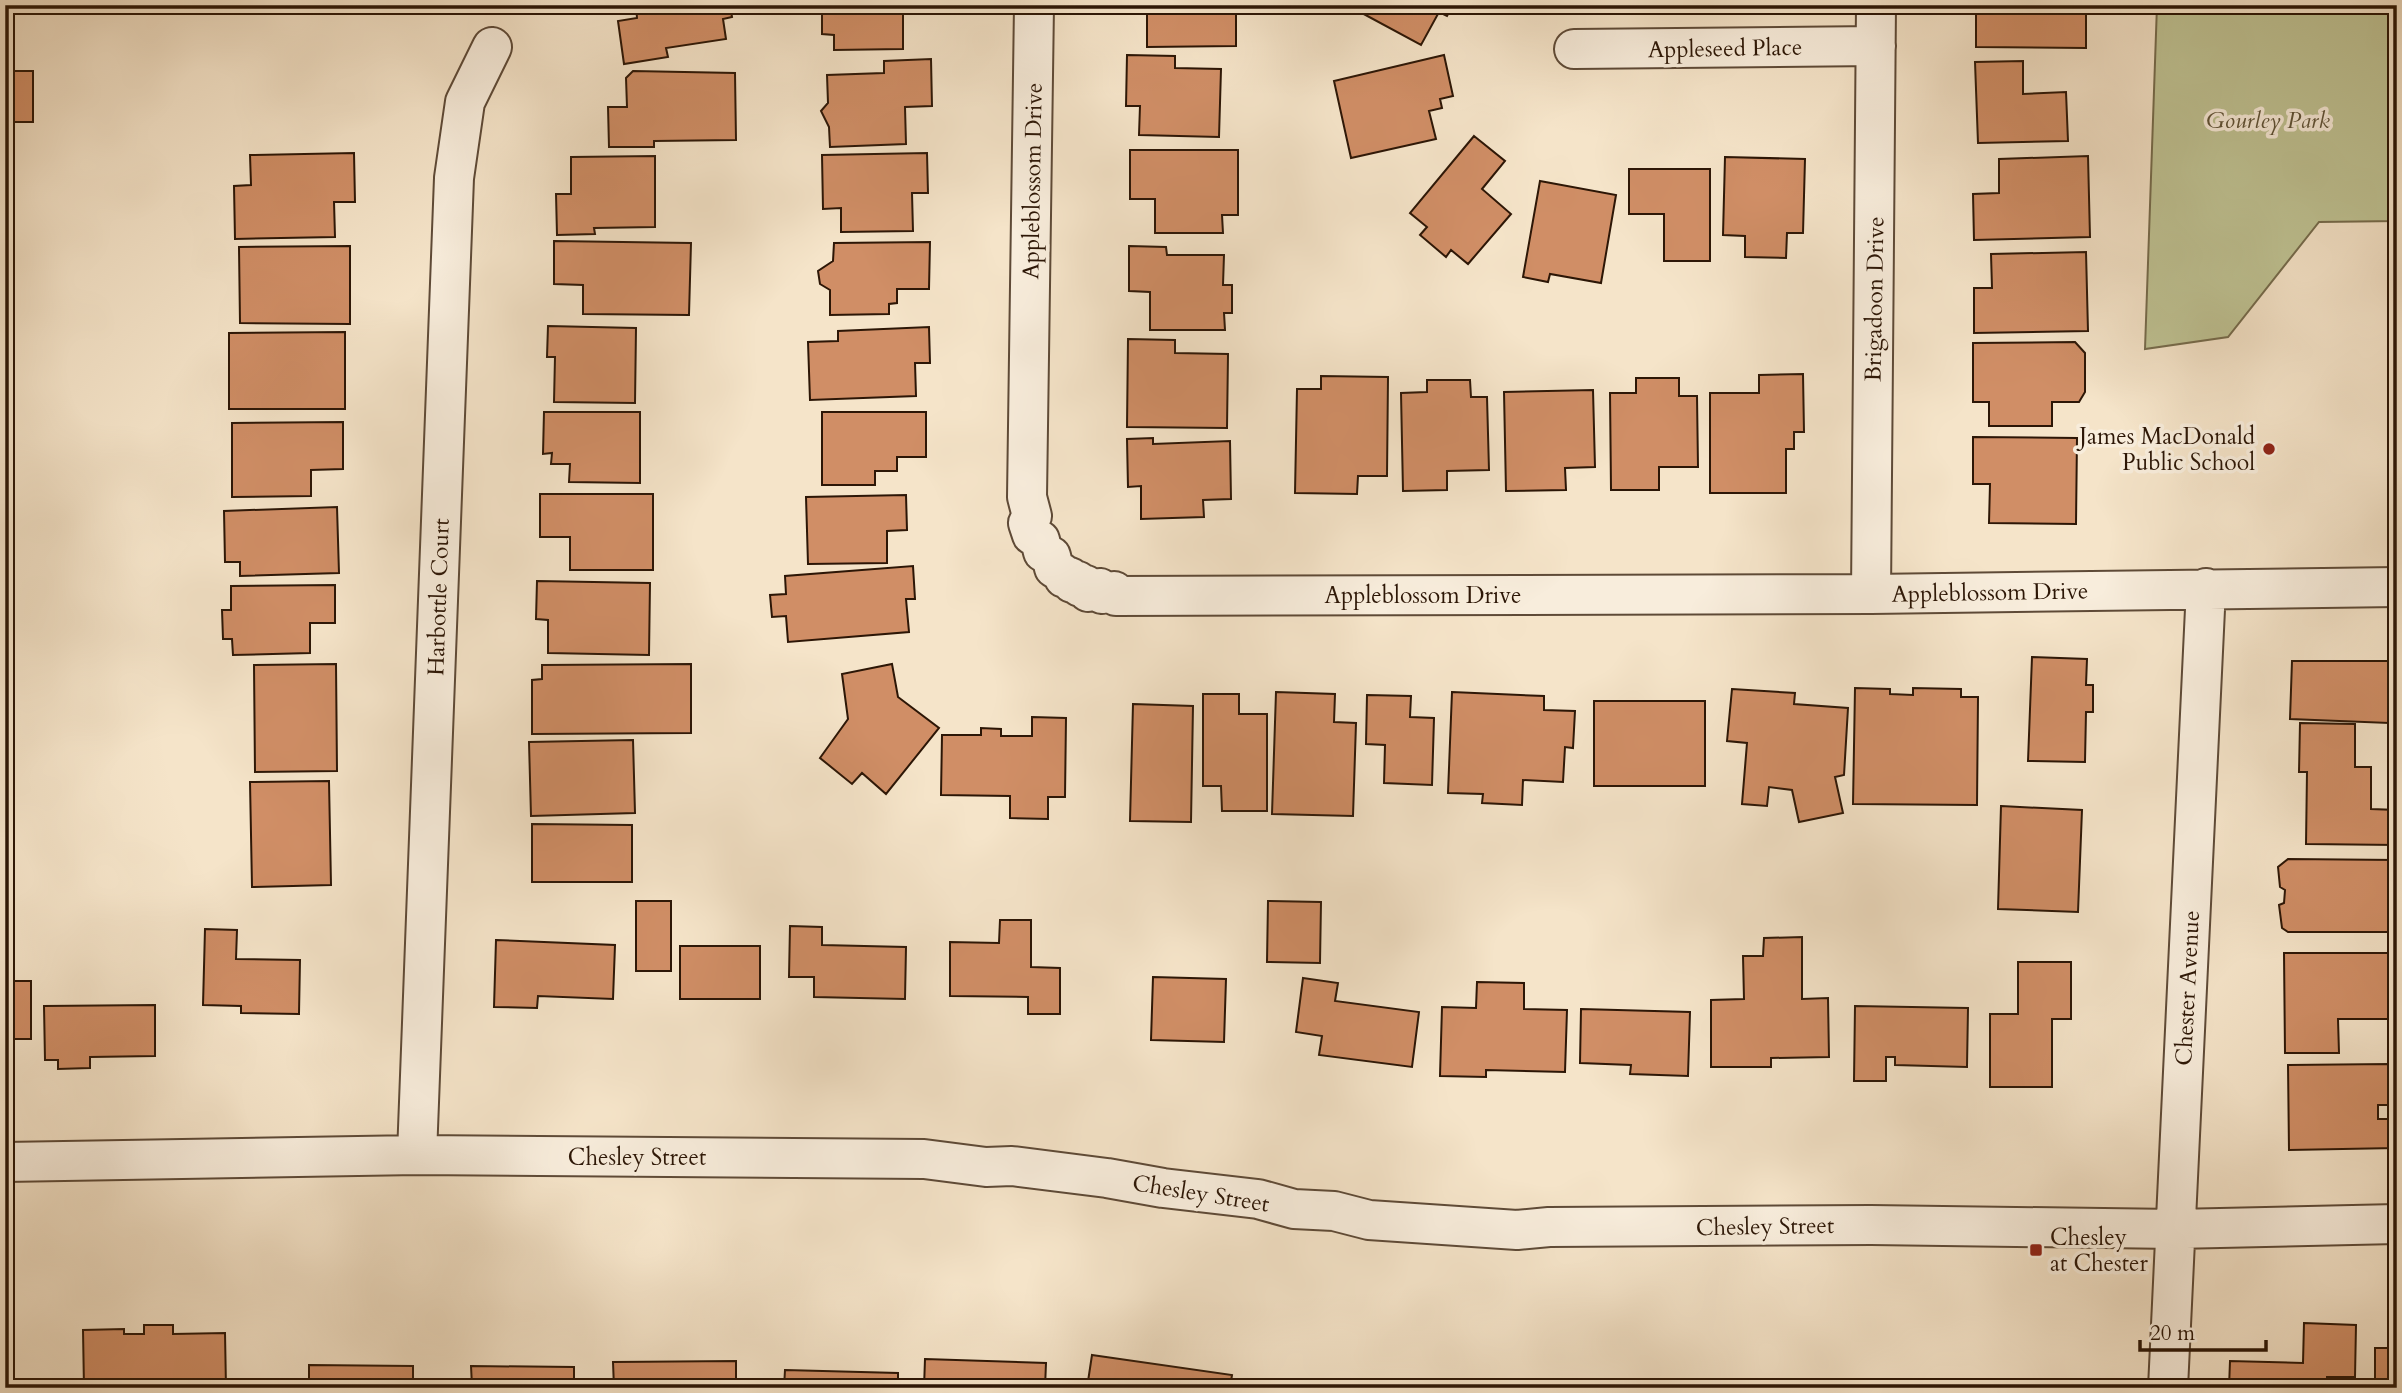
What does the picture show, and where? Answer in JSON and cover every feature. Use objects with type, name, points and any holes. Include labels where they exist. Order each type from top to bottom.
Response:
[{"type":"street","name":"Appleblossom Drive","points":[[1034,5],[1027,497],[1032,516],[1028,523],[1032,535],[1040,540],[1043,552],[1051,556],[1054,568],[1062,573],[1064,579],[1070,577],[1072,583],[1078,581],[1080,587],[1086,585],[1088,592],[1100,588],[1102,594],[1114,591],[1116,596],[1871,594],[2397,587]]},
{"type":"street","name":"Brigadoon Drive","points":[[1871,594],[1876,5]]},
{"type":"street","name":"Appleseed Place","points":[[1574,49],[1876,46]]},
{"type":"street","name":"Harbottle Court","points":[[416,1155],[454,178],[465,102],[492,47]]},
{"type":"street","name":"Chester Avenue","points":[[2168,1388],[2206,588]]},
{"type":"street","name":"Chesley Street","points":[[5,1162],[416,1155],[924,1159],[986,1167],[1012,1166],[1107,1178],[1163,1188],[1258,1199],[1294,1209],[1334,1211],[1369,1220],[1490,1229],[1871,1225],[2175,1229],[2397,1224]]},
{"type":"green space","name":"Gourley Park","points":[[2157,5],[2397,5],[2397,221],[2319,222],[2228,337],[2145,349]]},
{"type":"building","points":[[636,5],[730,5],[732,17],[723,19],[726,39],[666,48],[668,57],[624,64],[618,21],[637,18]]},
{"type":"building","points":[[822,5],[934,5],[934,11],[903,11],[903,49],[834,50],[834,35],[822,34]]},
{"type":"building","points":[[1128,5],[1236,5],[1236,46],[1147,47],[1147,11],[1128,11]]},
{"type":"building","points":[[1347,5],[1453,5],[1447,16],[1439,12],[1421,45]]},
{"type":"building","points":[[1976,5],[2086,5],[2086,48],[1976,47]]},
{"type":"building","points":[[5,35],[10,35],[11,71],[33,71],[33,122],[5,122]]},
{"type":"building","points":[[1127,55],[1175,56],[1175,68],[1221,69],[1219,137],[1139,135],[1140,106],[1126,106]]},
{"type":"building","points":[[1444,55],[1453,96],[1440,99],[1442,108],[1429,111],[1436,139],[1351,158],[1334,81]]},
{"type":"building","points":[[931,59],[932,106],[905,107],[906,144],[830,147],[829,127],[821,111],[828,103],[827,75],[884,73],[884,61]]},
{"type":"building","points":[[2023,61],[2023,94],[2066,92],[2068,141],[1978,143],[1975,62]]},
{"type":"building","points":[[633,71],[735,73],[736,140],[654,141],[654,147],[609,147],[608,107],[627,107],[626,78]]},
{"type":"building","points":[[1474,136],[1505,161],[1482,189],[1511,214],[1468,264],[1451,250],[1446,257],[1420,235],[1427,227],[1410,213]]},
{"type":"building","points":[[1130,150],[1238,150],[1238,215],[1222,215],[1223,233],[1155,233],[1155,199],[1130,199]]},
{"type":"building","points":[[354,153],[355,202],[334,202],[335,237],[235,239],[234,186],[251,185],[250,155]]},
{"type":"building","points":[[927,153],[928,193],[912,193],[913,231],[841,232],[841,208],[823,209],[822,155]]},
{"type":"building","points":[[655,156],[655,227],[594,228],[595,234],[557,235],[556,194],[571,194],[571,157]]},
{"type":"building","points":[[2088,156],[2090,237],[1974,240],[1973,194],[1999,193],[1999,159]]},
{"type":"building","points":[[1725,157],[1805,159],[1803,233],[1787,233],[1786,258],[1745,257],[1745,236],[1723,235]]},
{"type":"building","points":[[1629,169],[1710,169],[1710,261],[1664,261],[1664,214],[1629,214]]},
{"type":"building","points":[[1540,181],[1616,195],[1601,283],[1550,274],[1548,282],[1523,277]]},
{"type":"building","points":[[5,224],[8,224],[8,251],[5,251]]},
{"type":"building","points":[[554,241],[691,243],[689,315],[583,314],[583,285],[554,284]]},
{"type":"building","points":[[930,242],[929,289],[897,289],[897,303],[889,304],[889,314],[830,315],[830,290],[820,284],[818,271],[833,261],[834,243]]},
{"type":"building","points":[[350,246],[350,324],[240,323],[239,247]]},
{"type":"building","points":[[1129,246],[1166,247],[1167,255],[1224,255],[1223,285],[1232,285],[1232,313],[1224,313],[1225,330],[1150,330],[1150,292],[1129,291]]},
{"type":"building","points":[[2086,252],[2088,331],[1974,333],[1974,288],[1992,288],[1991,254]]},
{"type":"building","points":[[548,326],[636,328],[635,403],[554,402],[555,357],[547,357]]},
{"type":"building","points":[[929,327],[930,363],[915,363],[916,396],[810,400],[808,342],[838,341],[838,331]]},
{"type":"building","points":[[345,332],[345,409],[229,409],[229,333]]},
{"type":"building","points":[[1128,339],[1175,340],[1175,353],[1228,354],[1227,428],[1127,427]]},
{"type":"building","points":[[2075,342],[2085,353],[2085,392],[2079,402],[2052,402],[2052,426],[1989,426],[1989,402],[1973,402],[1973,343]]},
{"type":"building","points":[[1803,374],[1804,432],[1794,432],[1794,449],[1786,449],[1786,493],[1710,493],[1710,393],[1759,393],[1759,375]]},
{"type":"building","points":[[1321,376],[1388,377],[1387,476],[1358,476],[1357,494],[1295,493],[1297,389],[1321,389]]},
{"type":"building","points":[[1636,378],[1679,378],[1679,396],[1697,396],[1698,467],[1659,467],[1659,490],[1611,490],[1610,393],[1636,393]]},
{"type":"building","points":[[1427,380],[1470,380],[1471,397],[1487,397],[1489,470],[1447,471],[1447,490],[1403,491],[1401,393],[1427,392]]},
{"type":"building","points":[[1593,390],[1595,467],[1565,468],[1566,490],[1506,491],[1504,392]]},
{"type":"building","points":[[544,412],[640,412],[640,483],[569,482],[570,464],[551,464],[552,453],[543,454]]},
{"type":"building","points":[[822,412],[926,412],[926,457],[897,457],[897,471],[875,471],[875,485],[822,485]]},
{"type":"building","points":[[343,422],[343,469],[311,470],[311,496],[232,497],[232,423]]},
{"type":"building","points":[[1973,437],[2077,438],[2076,524],[1989,523],[1990,484],[1973,484]]},
{"type":"building","points":[[1153,438],[1153,444],[1230,441],[1231,499],[1203,500],[1204,517],[1141,519],[1141,486],[1128,487],[1127,439]]},
{"type":"building","points":[[540,494],[653,494],[653,570],[570,570],[570,537],[540,537]]},
{"type":"building","points":[[906,495],[907,530],[887,531],[887,563],[808,564],[806,497]]},
{"type":"building","points":[[337,507],[339,573],[240,576],[240,562],[225,562],[224,511]]},
{"type":"building","points":[[913,566],[915,599],[906,599],[909,632],[788,642],[786,616],[772,617],[770,595],[786,594],[785,576]]},
{"type":"building","points":[[537,581],[650,583],[649,655],[548,653],[548,620],[536,619]]},
{"type":"building","points":[[335,585],[335,623],[310,623],[310,653],[233,655],[232,639],[223,639],[222,610],[231,610],[231,586]]},
{"type":"building","points":[[2032,657],[2087,659],[2086,685],[2093,685],[2093,712],[2086,712],[2085,762],[2028,761]]},
{"type":"building","points":[[2292,661],[2392,661],[2389,723],[2290,719]]},
{"type":"building","points":[[336,664],[337,771],[255,772],[254,665]]},
{"type":"building","points":[[691,664],[691,733],[532,734],[532,680],[542,679],[542,665]]},
{"type":"building","points":[[892,664],[898,697],[939,728],[886,794],[862,773],[852,784],[820,758],[848,719],[842,674]]},
{"type":"building","points":[[1855,688],[1890,689],[1890,694],[1913,695],[1913,688],[1961,689],[1961,697],[1978,697],[1977,805],[1853,804]]},
{"type":"building","points":[[1732,689],[1795,693],[1794,704],[1848,708],[1844,775],[1835,777],[1843,813],[1799,822],[1792,790],[1769,787],[1767,806],[1742,804],[1747,743],[1727,741]]},
{"type":"building","points":[[1276,692],[1335,694],[1334,722],[1356,723],[1353,816],[1272,814]]},
{"type":"building","points":[[1452,692],[1544,696],[1544,710],[1575,711],[1573,748],[1565,747],[1563,782],[1523,780],[1522,805],[1482,803],[1483,794],[1448,793]]},
{"type":"building","points":[[1203,694],[1239,694],[1239,714],[1267,714],[1267,811],[1222,811],[1221,786],[1203,786]]},
{"type":"building","points":[[1367,695],[1411,696],[1410,717],[1434,718],[1432,785],[1384,783],[1385,745],[1366,744]]},
{"type":"building","points":[[1594,701],[1705,701],[1705,786],[1594,786]]},
{"type":"building","points":[[1133,704],[1193,706],[1191,822],[1130,821]]},
{"type":"building","points":[[1032,717],[1066,718],[1065,797],[1048,797],[1048,819],[1010,818],[1010,796],[941,795],[942,735],[981,735],[981,728],[1001,729],[1001,736],[1032,736]]},
{"type":"building","points":[[2300,723],[2355,724],[2355,767],[2371,767],[2371,809],[2397,810],[2397,845],[2306,844],[2307,772],[2299,772]]},
{"type":"building","points":[[633,740],[635,813],[531,816],[529,742]]},
{"type":"building","points":[[329,781],[331,885],[252,887],[250,782]]},
{"type":"building","points":[[2001,806],[2082,810],[2078,912],[1998,909]]},
{"type":"building","points":[[532,824],[632,825],[632,882],[532,882]]},
{"type":"building","points":[[2288,859],[2397,860],[2397,932],[2288,932],[2282,928],[2279,905],[2284,903],[2285,890],[2280,887],[2278,867]]},
{"type":"building","points":[[636,901],[671,901],[671,971],[636,971]]},
{"type":"building","points":[[1268,901],[1321,902],[1320,963],[1267,962]]},
{"type":"building","points":[[1000,920],[1031,920],[1031,967],[1060,968],[1060,1014],[1028,1014],[1028,997],[950,996],[950,942],[999,943]]},
{"type":"building","points":[[790,926],[822,927],[822,945],[906,947],[905,999],[814,997],[814,977],[789,977]]},
{"type":"building","points":[[205,929],[237,930],[236,959],[300,960],[299,1014],[241,1013],[241,1006],[203,1005]]},
{"type":"building","points":[[1802,937],[1802,999],[1828,998],[1829,1057],[1771,1058],[1771,1067],[1711,1067],[1711,1000],[1744,999],[1743,956],[1763,956],[1764,938]]},
{"type":"building","points":[[496,940],[615,945],[613,999],[538,996],[537,1008],[494,1007]]},
{"type":"building","points":[[680,946],[760,946],[760,999],[680,999]]},
{"type":"building","points":[[2284,953],[2393,953],[2393,1019],[2338,1019],[2339,1053],[2285,1053]]},
{"type":"building","points":[[2018,962],[2071,962],[2071,1019],[2052,1019],[2052,1087],[1990,1087],[1990,1014],[2018,1014]]},
{"type":"building","points":[[1153,977],[1226,979],[1224,1042],[1151,1040]]},
{"type":"building","points":[[1303,978],[1338,983],[1335,1001],[1419,1012],[1412,1067],[1319,1055],[1322,1036],[1296,1032]]},
{"type":"building","points":[[5,981],[31,981],[31,1039],[5,1039]]},
{"type":"building","points":[[1477,982],[1524,983],[1524,1009],[1567,1010],[1565,1072],[1486,1070],[1486,1077],[1440,1076],[1442,1007],[1476,1008]]},
{"type":"building","points":[[155,1005],[155,1056],[90,1057],[90,1068],[58,1069],[58,1060],[45,1060],[44,1006]]},
{"type":"building","points":[[1855,1006],[1968,1008],[1967,1067],[1895,1065],[1895,1057],[1886,1057],[1886,1081],[1854,1081]]},
{"type":"building","points":[[1581,1009],[1690,1012],[1688,1076],[1630,1074],[1631,1065],[1580,1063]]},
{"type":"building","points":[[2389,1064],[2390,1105],[2378,1105],[2378,1119],[2396,1119],[2396,1148],[2289,1150],[2288,1065]]},
{"type":"building","points":[[2304,1323],[2356,1325],[2355,1377],[2327,1377],[2327,1388],[2229,1388],[2230,1361],[2303,1363]]},
{"type":"building","points":[[144,1325],[173,1325],[173,1334],[225,1333],[226,1388],[84,1388],[83,1330],[124,1329],[124,1334],[144,1334]]},
{"type":"building","points":[[2375,1348],[2397,1348],[2397,1388],[2375,1388]]},
{"type":"building","points":[[1092,1355],[1232,1375],[1230,1388],[1087,1388]]},
{"type":"building","points":[[925,1359],[1046,1363],[1045,1388],[924,1388]]},
{"type":"building","points":[[736,1361],[736,1388],[614,1388],[613,1362]]},
{"type":"building","points":[[309,1365],[413,1366],[413,1388],[271,1388],[271,1384],[309,1384]]},
{"type":"building","points":[[471,1366],[574,1367],[574,1388],[446,1388],[472,1386]]},
{"type":"building","points":[[785,1370],[898,1373],[898,1388],[784,1388]]},
{"type":"building","points":[[1290,1384],[1319,1388],[1290,1388]]},
{"type":"place","name":"James MacDonald Public School","points":[[2269,449]]},
{"type":"place","name":"Chesley at Chester","points":[[2036,1250]]}]
